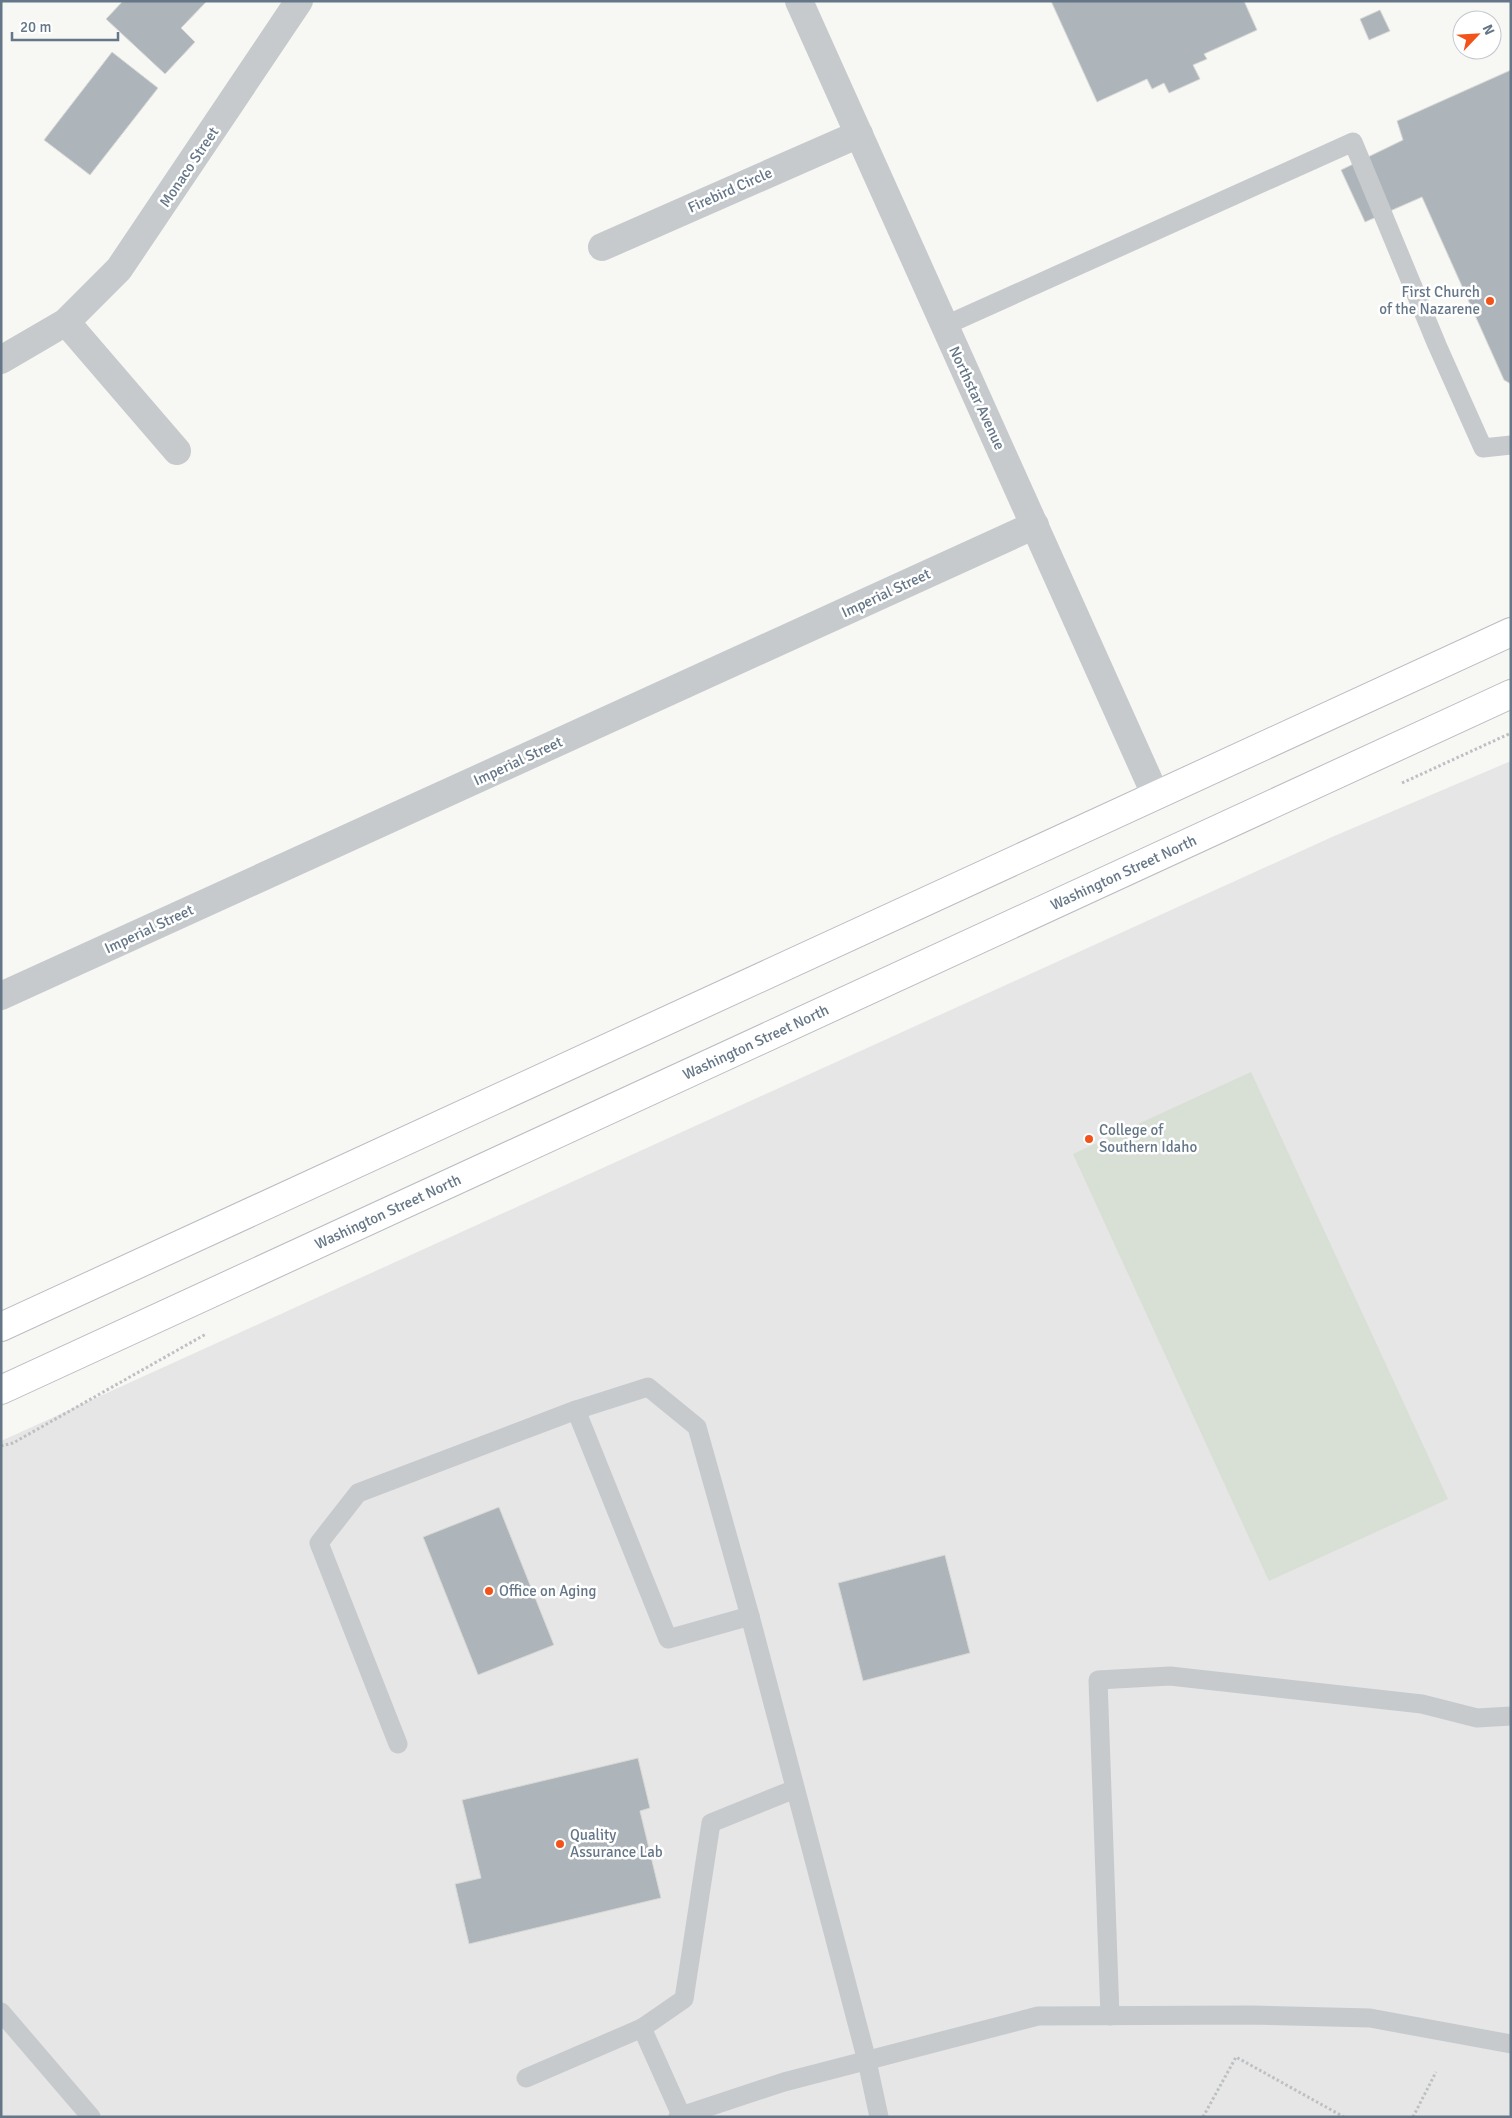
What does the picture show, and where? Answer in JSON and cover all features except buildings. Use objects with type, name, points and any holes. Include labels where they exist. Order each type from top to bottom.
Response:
[{"type":"main road","points":[[1,1326],[1511,632]]},
{"type":"main road","name":"Washington Street North","points":[[1,1390],[1511,694]]},
{"type":"street","name":"Monaco Street","points":[[1,360],[66,322],[119,269],[300,1]]},
{"type":"street","name":"Northstar Avenue","points":[[799,1],[1155,794]]},
{"type":"street","name":"Firebird Circle","points":[[602,247],[859,134]]},
{"type":"street","points":[[66,322],[178,451]]},
{"type":"street","name":"Imperial Street","points":[[1,996],[1035,525]]},
{"type":"lane","points":[[944,326],[1353,142],[1437,345],[1483,448],[1511,445]]},
{"type":"lane","points":[[398,1744],[319,1543],[358,1493],[576,1410],[648,1388],[697,1427],[750,1616],[867,2061],[879,2117]]},
{"type":"lane","points":[[576,1410],[668,1639],[750,1616]]},
{"type":"lane","points":[[1110,2016],[1098,1680],[1170,1676],[1422,1704],[1477,1718],[1511,1716]]},
{"type":"lane","points":[[526,2078],[642,2028],[684,1999],[710,1823],[795,1789]]},
{"type":"lane","points":[[1,2012],[91,2117]]},
{"type":"lane","points":[[642,2028],[680,2116],[712,2112],[784,2082],[1038,2016],[1251,2015],[1370,2018],[1511,2044]]},
{"type":"path","points":[[1203,2117],[1236,2057],[1344,2117]]},
{"type":"path","points":[[1413,2117],[1436,2072]]},
{"type":"shaded area","name":"College of Southern Idaho","points":[[1511,761],[1511,2117],[1,2117],[1,1441],[1332,837]]},
{"type":"shaded area","points":[[1251,1072],[1448,1499],[1269,1581],[1073,1154]]},
{"type":"place","name":"First Church of the Nazarene","points":[[1490,301]]},
{"type":"place","name":"College of Southern Idaho","points":[[1089,1139]]},
{"type":"place","name":"Office on Aging","points":[[489,1591]]},
{"type":"place","name":"Quality Assurance Lab","points":[[560,1844]]}]
